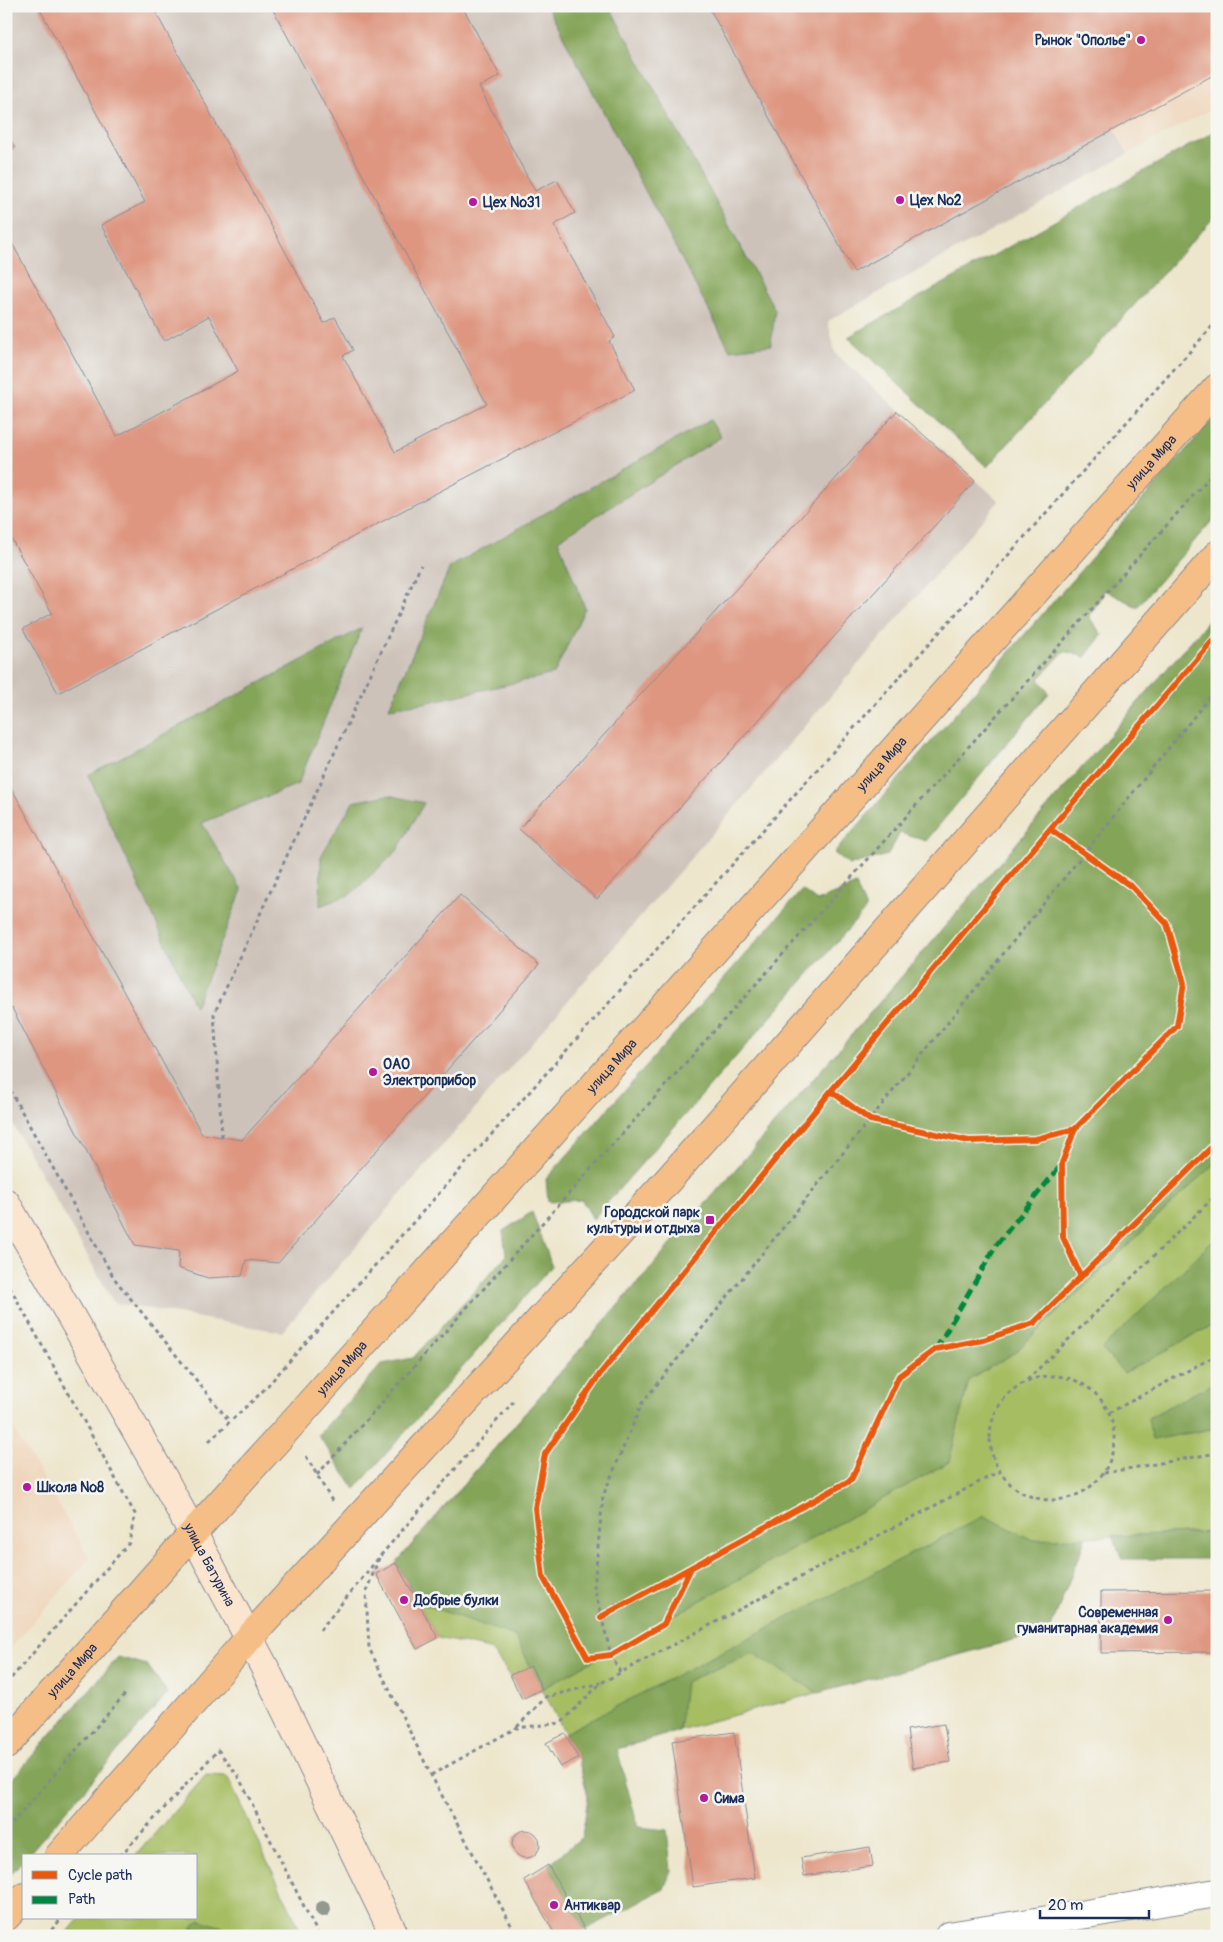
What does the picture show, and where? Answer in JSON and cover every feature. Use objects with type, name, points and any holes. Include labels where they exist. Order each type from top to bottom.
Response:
[{"type":"main road","name":"улица Мира","points":[[6,1744],[1217,388]]},
{"type":"main road","points":[[61,1854],[249,1638],[669,1179],[1217,555]]},
{"type":"main road","points":[[6,1917],[22,1899]]},
{"type":"street","name":"улица Батурина","points":[[6,1204],[166,1483],[249,1638],[395,1936]]},
{"type":"street","points":[[949,1936],[1217,1893]]},
{"type":"path","points":[[209,1441],[274,1379],[1217,321]]},
{"type":"path","points":[[317,1475],[1217,469]]},
{"type":"path","points":[[222,1137],[214,1014],[421,565]]},
{"type":"path","points":[[620,1672],[611,1655],[594,1587],[604,1496],[642,1403],[1217,688]]},
{"type":"path","points":[[1078,848],[1093,858]]},
{"type":"path","points":[[6,1082],[114,1278],[230,1422]]},
{"type":"path","points":[[862,1114],[870,1120],[879,1122]]},
{"type":"path","points":[[1027,1380],[1050,1376],[1070,1378],[1087,1386],[1101,1400],[1109,1413],[1113,1426],[1112,1454],[1103,1473],[1086,1490],[1064,1500],[1038,1499],[1012,1487],[998,1472],[990,1450],[990,1425],[1000,1403],[1012,1390],[1027,1380],[1217,1194]]},
{"type":"path","points":[[6,1280],[135,1514],[129,1543],[6,1684]]},
{"type":"path","points":[[1109,1413],[1217,1355]]},
{"type":"path","points":[[303,1450],[336,1508]]},
{"type":"path","points":[[1103,1473],[1217,1453]]},
{"type":"path","points":[[516,1728],[561,1723],[601,1683],[620,1672],[998,1472]]},
{"type":"path","points":[[381,1555],[366,1592],[369,1648],[431,1774],[518,1936]]},
{"type":"path","points":[[601,1617],[609,1612]]},
{"type":"path","points":[[603,1656],[611,1655],[618,1650]]},
{"type":"path","points":[[431,1774],[516,1728],[546,1696],[601,1683]]},
{"type":"path","points":[[6,1830],[126,1693]]},
{"type":"path","points":[[122,1854],[218,1750],[238,1776],[320,1936]]},
{"type":"path","points":[[46,1936],[60,1920]]},
{"type":"shaded area","points":[[6,6],[1047,6],[1128,154],[828,321],[835,353],[999,501],[282,1332],[114,1303],[6,1112]]},
{"type":"shaded area","points":[[1217,6],[1217,106],[1128,154],[1115,129]]},
{"type":"shaded area","name":"Школа №8","points":[[6,1416],[90,1558],[6,1653]]},
{"type":"green space","points":[[547,6],[609,6],[775,310],[771,345],[730,350]]},
{"type":"green space","points":[[1217,130],[1217,214],[987,467],[848,337]]},
{"type":"green space","points":[[1217,414],[1217,515],[1137,607],[1105,590],[1089,617],[1102,635],[1085,657],[1064,651],[1039,679],[1049,693],[926,841],[900,833],[888,855],[849,865],[834,853]]},
{"type":"green space","points":[[710,420],[721,437],[558,540],[585,608],[554,674],[424,703],[389,708],[450,567]]},
{"type":"green space","points":[[1217,611],[1217,1532],[1086,1537],[1050,1630],[578,1758],[542,1689],[522,1699],[510,1675],[490,1649],[438,1638],[396,1563]]},
{"type":"green space","points":[[1217,611],[1217,1161],[1014,1353],[969,1380],[949,1462],[542,1689],[515,1636],[419,1603],[396,1563]]},
{"type":"green space","points":[[362,628],[298,784],[202,823],[242,890],[195,1007],[88,775]]},
{"type":"green space","points":[[388,795],[424,803],[397,851],[351,894],[320,906],[321,856],[353,802]]},
{"type":"green space","points":[[856,885],[866,909],[593,1219],[582,1200],[548,1202],[546,1179],[802,890],[817,901]]},
{"type":"green space","points":[[532,1212],[552,1266],[355,1489],[318,1435],[382,1364],[413,1358],[506,1256],[503,1231]]},
{"type":"green space","points":[[1217,1237],[1217,1323],[1124,1373],[1102,1349]]},
{"type":"green space","points":[[1217,1381],[1217,1428],[1152,1440],[1148,1418]]},
{"type":"green space","points":[[984,1516],[1033,1540],[1086,1537],[1050,1630],[818,1693],[753,1653],[685,1682],[679,1731],[617,1749],[638,1827],[667,1830],[671,1871],[664,1889],[585,1930],[548,1865],[582,1837],[588,1797],[578,1758],[565,1733]]},
{"type":"green space","points":[[1217,1532],[1217,1559],[1122,1559],[1113,1536]]},
{"type":"green space","points":[[118,1657],[147,1665],[168,1693],[29,1854],[22,1854],[22,1861],[6,1879],[6,1786]]},
{"type":"green space","points":[[206,1775],[227,1776],[303,1936],[64,1936],[78,1920],[198,1920],[198,1854],[137,1854]]},
{"type":"green space","points":[[200,1920],[252,1936],[215,1936],[191,1928]]},
{"type":"building","points":[[38,6],[164,6],[165,8],[156,13],[324,323],[335,317],[353,350],[343,356],[395,452],[487,404],[271,6],[462,6],[500,76],[479,87],[535,191],[557,180],[575,213],[554,225],[615,337],[609,341],[635,390],[58,693],[23,629],[52,613],[6,529],[6,232],[117,436],[238,371],[209,316],[164,341],[101,225],[145,202]]},
{"type":"building","name":"Цех №2","points":[[708,6],[1217,6],[1217,73],[854,272]]},
{"type":"building","points":[[6,132],[15,148],[6,153]]},
{"type":"building","points":[[897,411],[975,481],[597,899],[519,829]]},
{"type":"building","name":"ОАО Электроприбор","points":[[6,778],[202,1134],[242,1140],[460,895],[539,965],[278,1263],[246,1260],[242,1276],[208,1278],[178,1268],[179,1251],[135,1245],[12,1008],[6,1011]]},
{"type":"building","points":[[396,1563],[438,1638],[417,1649],[376,1574]]},
{"type":"building","points":[[1217,1591],[1217,1652],[1101,1653],[1101,1592]]},
{"type":"building","points":[[531,1666],[542,1689],[522,1699],[510,1675]]},
{"type":"building","points":[[944,1724],[950,1762],[913,1768],[907,1730]]},
{"type":"building","points":[[734,1732],[755,1878],[693,1887],[672,1741]]},
{"type":"building","points":[[565,1733],[578,1758],[560,1767],[546,1743]]},
{"type":"building","points":[[526,1830],[536,1834],[540,1844],[536,1854],[526,1858],[516,1854],[512,1844],[516,1834]]},
{"type":"building","points":[[870,1847],[873,1866],[804,1876],[801,1858]]},
{"type":"building","name":"Антиквар","points":[[548,1865],[585,1930],[575,1936],[556,1936],[524,1880]]},
{"type":"marked path","points":[[936,1349],[997,1244],[1062,1164]]},
{"type":"cycle path","points":[[831,1091],[1050,829],[1217,636]]},
{"type":"cycle path","points":[[691,1568],[664,1624],[611,1655],[588,1658],[543,1577],[535,1508],[545,1454],[600,1374],[831,1091],[870,1120],[969,1141],[1036,1139],[1075,1129],[1177,1026],[1184,983],[1167,924],[1132,887],[1050,829]]},
{"type":"cycle path","points":[[1075,1129],[1062,1163],[1063,1237],[1081,1277]]},
{"type":"cycle path","points":[[601,1617],[851,1480],[899,1376],[936,1349],[983,1340],[1034,1323],[1217,1142]]},
{"type":"place","name":"Рынок \"Ополье\"","points":[[1141,40]]},
{"type":"place","name":"Цех №2","points":[[900,200]]},
{"type":"place","name":"Цех №31","points":[[473,202]]},
{"type":"place","name":"ОАО Электроприбор","points":[[373,1072]]},
{"type":"place","name":"Городской парк культуры и отдыха","points":[[710,1220]]},
{"type":"place","name":"Школа №8","points":[[27,1487]]},
{"type":"place","name":"Добрые булки","points":[[404,1600]]},
{"type":"place","name":"Современная гуманитарная академия","points":[[1168,1620]]},
{"type":"place","name":"Сима","points":[[704,1798]]},
{"type":"place","name":"Антиквар","points":[[554,1905]]}]
